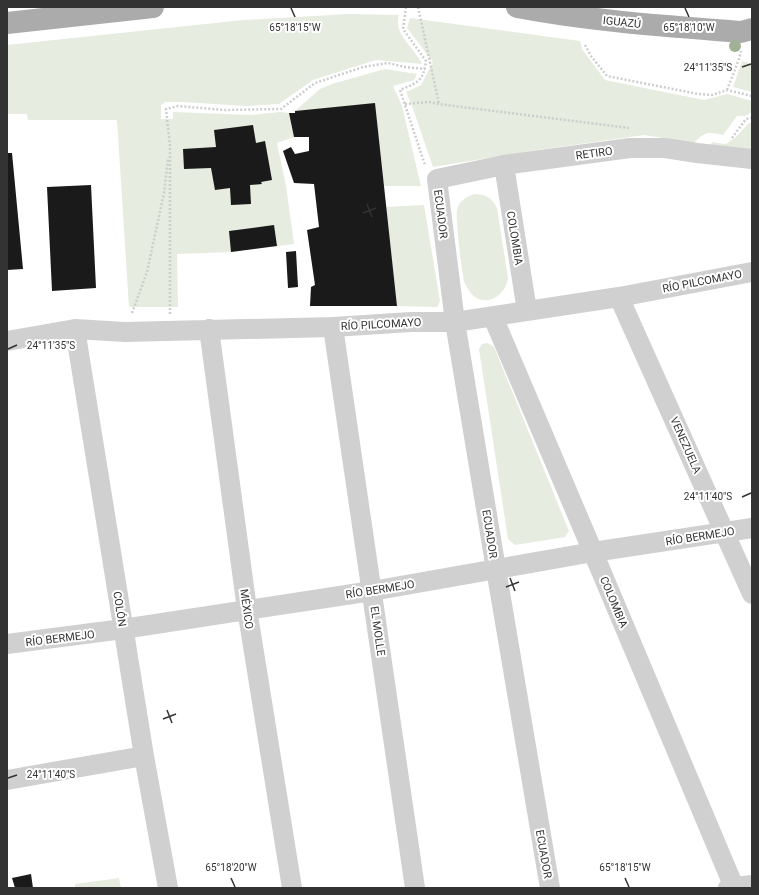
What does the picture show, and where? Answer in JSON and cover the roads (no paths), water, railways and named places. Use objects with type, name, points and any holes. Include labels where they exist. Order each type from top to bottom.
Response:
[{"type":"main road","points":[[7,23],[79,11],[153,7]]},
{"type":"main road","name":"IGUAZÚ","points":[[517,7],[614,22],[746,30]]},
{"type":"street","name":"RETIRO","points":[[436,179],[504,165],[630,148],[665,148],[696,154],[752,159]]},
{"type":"street","name":"COLOMBIA","points":[[504,165],[528,311]]},
{"type":"street","name":"ECUADOR","points":[[436,179],[455,322],[550,888]]},
{"type":"street","name":"RÍO PILCOMAYO","points":[[7,341],[75,329],[125,332],[333,327],[411,322],[455,322],[619,297],[752,273]]},
{"type":"street","name":"VENEZUELA","points":[[619,297],[726,532],[752,594]]},
{"type":"street","name":"COLOMBIA","points":[[493,317],[738,887]]},
{"type":"street","name":"EL MOLLE","points":[[333,327],[415,888]]},
{"type":"street","name":"COLÓN","points":[[75,329],[123,630],[168,888]]},
{"type":"street","name":"MÉXICO","points":[[209,329],[247,609],[292,888]]},
{"type":"street","name":"RÍO BERMEJO","points":[[7,644],[123,630],[247,609],[372,591],[593,552],[752,528]]},
{"type":"street","points":[[7,780],[144,756]]}]
